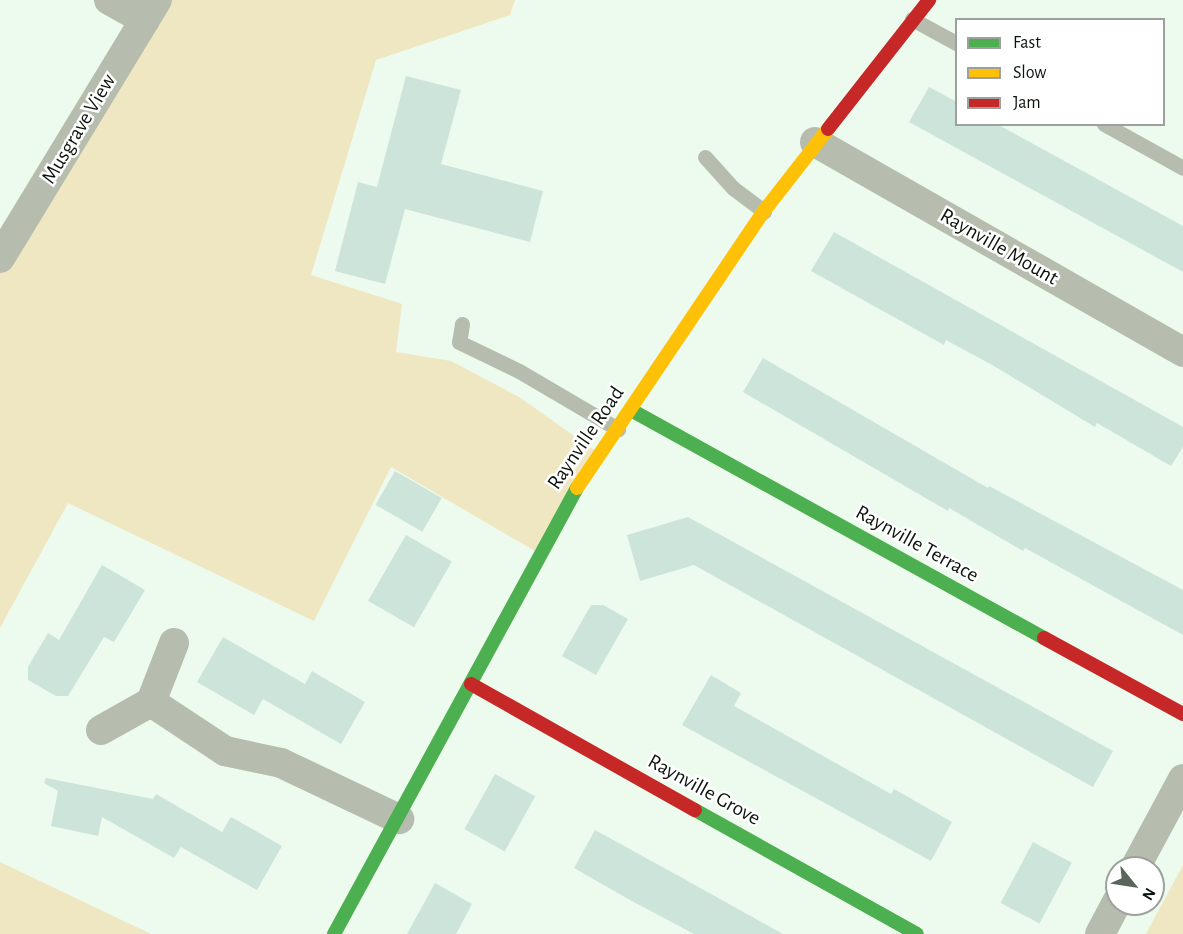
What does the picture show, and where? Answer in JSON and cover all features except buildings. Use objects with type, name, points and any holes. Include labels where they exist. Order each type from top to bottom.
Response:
[{"type":"street","points":[[109,0],[151,10]]},
{"type":"street","name":"Raynville Road","points":[[334,934],[399,819],[566,504],[764,211],[814,142],[929,0]]},
{"type":"street","name":"Musgrave View","points":[[0,258],[151,10]]},
{"type":"street","name":"Raynville Mount","points":[[814,142],[1183,352]]},
{"type":"street","name":"Raynville Terrace","points":[[631,410],[1183,714]]},
{"type":"street","points":[[101,730],[151,702],[174,643]]},
{"type":"street","name":"Raynville Grove","points":[[471,684],[917,934]]},
{"type":"street","points":[[151,702],[225,751],[281,763],[399,819]]},
{"type":"street","points":[[1141,856],[1183,779]]},
{"type":"street","points":[[1100,934],[1110,916]]},
{"type":"lane","points":[[912,19],[955,42]]},
{"type":"lane","points":[[1108,126],[1183,168]]},
{"type":"lane","points":[[705,157],[733,188],[764,211]]},
{"type":"lane","points":[[462,324],[459,342],[519,371],[618,429]]},
{"type":"shaded area","points":[[157,0],[515,0],[510,15],[376,60],[311,275],[402,304],[396,352],[451,361],[519,397],[600,454],[540,554],[391,467],[314,621],[68,503],[0,628],[0,258]]},
{"type":"shaded area","points":[[0,862],[151,934],[0,934]]},
{"type":"shaded area","points":[[1183,865],[1183,934],[1146,934],[1156,916],[1165,916],[1165,898]]},
{"type":"traffic: fast","points":[[631,410],[1044,638]]},
{"type":"traffic: fast","points":[[334,934],[577,488]]},
{"type":"traffic: fast","points":[[695,810],[917,934]]},
{"type":"traffic: slow","points":[[577,488],[764,211],[828,129]]},
{"type":"traffic: jam","points":[[828,129],[929,0]]},
{"type":"traffic: jam","points":[[1044,638],[1183,714]]},
{"type":"traffic: jam","points":[[471,684],[695,810]]}]
